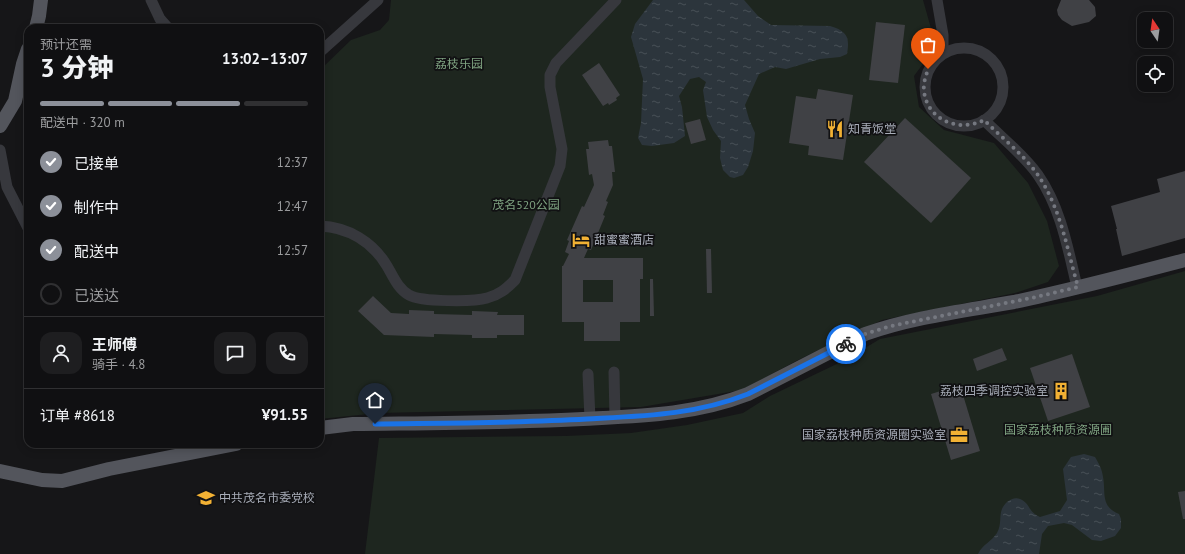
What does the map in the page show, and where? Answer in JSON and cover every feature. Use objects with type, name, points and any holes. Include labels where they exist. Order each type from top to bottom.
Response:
[{"type":"main road","points":[[37,24],[40,0]]},
{"type":"main road","points":[[0,126],[15,101],[24,59]]},
{"type":"main road","points":[[324,428],[352,424],[615,418],[650,416],[691,411],[748,394],[865,334],[878,329],[916,320],[1030,298],[1185,260]]},
{"type":"main road","points":[[0,471],[42,480],[62,481],[109,469],[216,448]]},
{"type":"street","points":[[151,0],[160,19],[164,24]]},
{"type":"street","points":[[324,48],[378,0]]},
{"type":"street","points":[[324,226],[331,226],[354,234],[368,244],[386,264],[397,285],[408,295],[422,299],[477,300],[487,298],[504,291],[515,280],[560,166],[562,149],[550,87],[550,75],[556,63],[616,0]]},
{"type":"street","points":[[937,0],[943,35],[943,53]]},
{"type":"street","points":[[958,48],[974,48],[989,56],[999,69],[1003,85],[1000,101],[996,109],[984,120],[973,125],[955,125],[940,118],[932,111],[924,90],[925,79],[928,69],[934,60],[943,53],[958,48]]},
{"type":"street","points":[[984,120],[1022,156],[1045,186],[1055,206],[1062,226],[1078,287]]},
{"type":"street","points":[[0,150],[7,187],[24,220]]},
{"type":"street","points":[[614,372],[615,418]]},
{"type":"street","points":[[588,374],[590,419]]},
{"type":"green space","name":"茂名520公园","points":[[391,0],[923,0],[936,46],[914,76],[919,107],[944,130],[994,143],[1028,183],[1047,221],[1059,266],[1048,282],[1015,293],[882,320],[796,361],[742,390],[641,407],[378,413],[324,419],[324,66],[351,40],[380,30],[389,20]]},
{"type":"green space","name":"国家荔枝种质资源圃","points":[[1185,271],[1185,554],[365,554],[379,438],[566,436],[631,433],[687,425],[743,413],[770,396],[845,360],[880,339],[1097,296]]},
{"type":"water","points":[[653,0],[744,0],[758,16],[771,25],[830,26],[840,30],[844,33],[847,39],[847,54],[840,57],[820,59],[786,69],[775,67],[759,74],[745,105],[755,133],[753,151],[748,167],[743,175],[734,178],[730,177],[723,170],[720,158],[721,141],[713,130],[707,117],[703,90],[706,82],[699,77],[690,79],[679,96],[682,107],[685,136],[674,143],[652,146],[642,145],[638,138],[641,123],[643,79],[631,37],[635,24]]},
{"type":"water","points":[[1084,454],[1095,457],[1103,474],[1106,503],[1113,511],[1119,514],[1121,519],[1121,528],[1115,536],[1101,541],[1092,540],[1072,525],[1064,523],[1048,526],[1042,534],[1039,554],[978,554],[997,533],[1002,509],[1010,500],[1015,498],[1020,499],[1026,503],[1033,513],[1040,517],[1060,511],[1067,500],[1063,469],[1071,457]]},
{"type":"building","points":[[1061,0],[1089,0],[1095,7],[1096,16],[1089,22],[1072,26],[1062,20],[1058,15],[1057,10]]},
{"type":"building","points":[[876,22],[905,25],[898,83],[869,80]]},
{"type":"building","points":[[599,63],[620,95],[616,98],[617,100],[609,105],[608,103],[603,106],[582,75]]},
{"type":"building","points":[[818,89],[853,95],[843,160],[808,155],[809,146],[789,143],[796,96],[816,99]]},
{"type":"building","points":[[905,118],[971,178],[931,223],[864,162]]},
{"type":"building","points":[[700,119],[706,140],[691,144],[685,123]]},
{"type":"building","name":"甜蜜蜜酒店","points":[[608,140],[609,146],[612,146],[615,172],[612,172],[613,185],[606,201],[608,202],[603,215],[605,216],[591,250],[588,249],[584,258],[643,258],[643,279],[640,279],[640,322],[620,322],[620,341],[584,341],[584,322],[562,322],[562,266],[569,254],[565,252],[569,241],[567,240],[582,206],[584,207],[594,185],[592,174],[589,175],[586,149],[589,149],[588,142]],"holes":[[[583,280],[613,280],[613,302],[583,302]]]},
{"type":"building","points":[[1185,171],[1185,238],[1122,256],[1111,206],[1160,192],[1157,179]]},
{"type":"building","points":[[706,249],[711,249],[712,293],[707,293]]},
{"type":"building","points":[[650,279],[653,279],[654,316],[650,316]]},
{"type":"building","points":[[373,296],[391,313],[409,314],[409,310],[434,311],[434,314],[472,315],[472,311],[498,312],[497,315],[524,315],[524,335],[497,335],[497,338],[472,338],[472,335],[434,334],[434,337],[384,335],[358,311]]},
{"type":"building","points":[[1002,348],[1007,360],[977,371],[973,359]]},
{"type":"building","name":"荔枝四季调控实验室","points":[[1072,354],[1090,407],[1048,421],[1030,368]]},
{"type":"building","name":"国家荔枝种质资源圈实验室","points":[[960,385],[980,451],[951,460],[931,394]]},
{"type":"building","points":[[1185,491],[1185,519],[1183,519],[1178,492]]},
{"type":"way so far","points":[[846,344],[878,329],[1078,287],[1062,226],[1055,206],[1037,174],[1022,156],[984,120],[973,125],[955,125],[950,124],[940,118],[932,111],[924,90],[928,69]]},
{"type":"place","name":"知青饭堂","points":[[835,129]]},
{"type":"place","name":"甜蜜蜜酒店","points":[[581,240]]},
{"type":"place","name":"荔枝四季调控实验室","points":[[1061,391]]},
{"type":"place","name":"国家荔枝种质资源圈实验室","points":[[959,435]]},
{"type":"place","name":"中共茂名市委党校","points":[[206,498]]},
{"type":"route","points":[[375,424],[559,420],[650,416],[691,411],[748,394],[846,344]]},
{"type":"park label","name":"荔枝乐园","points":[[459,64]]}]
